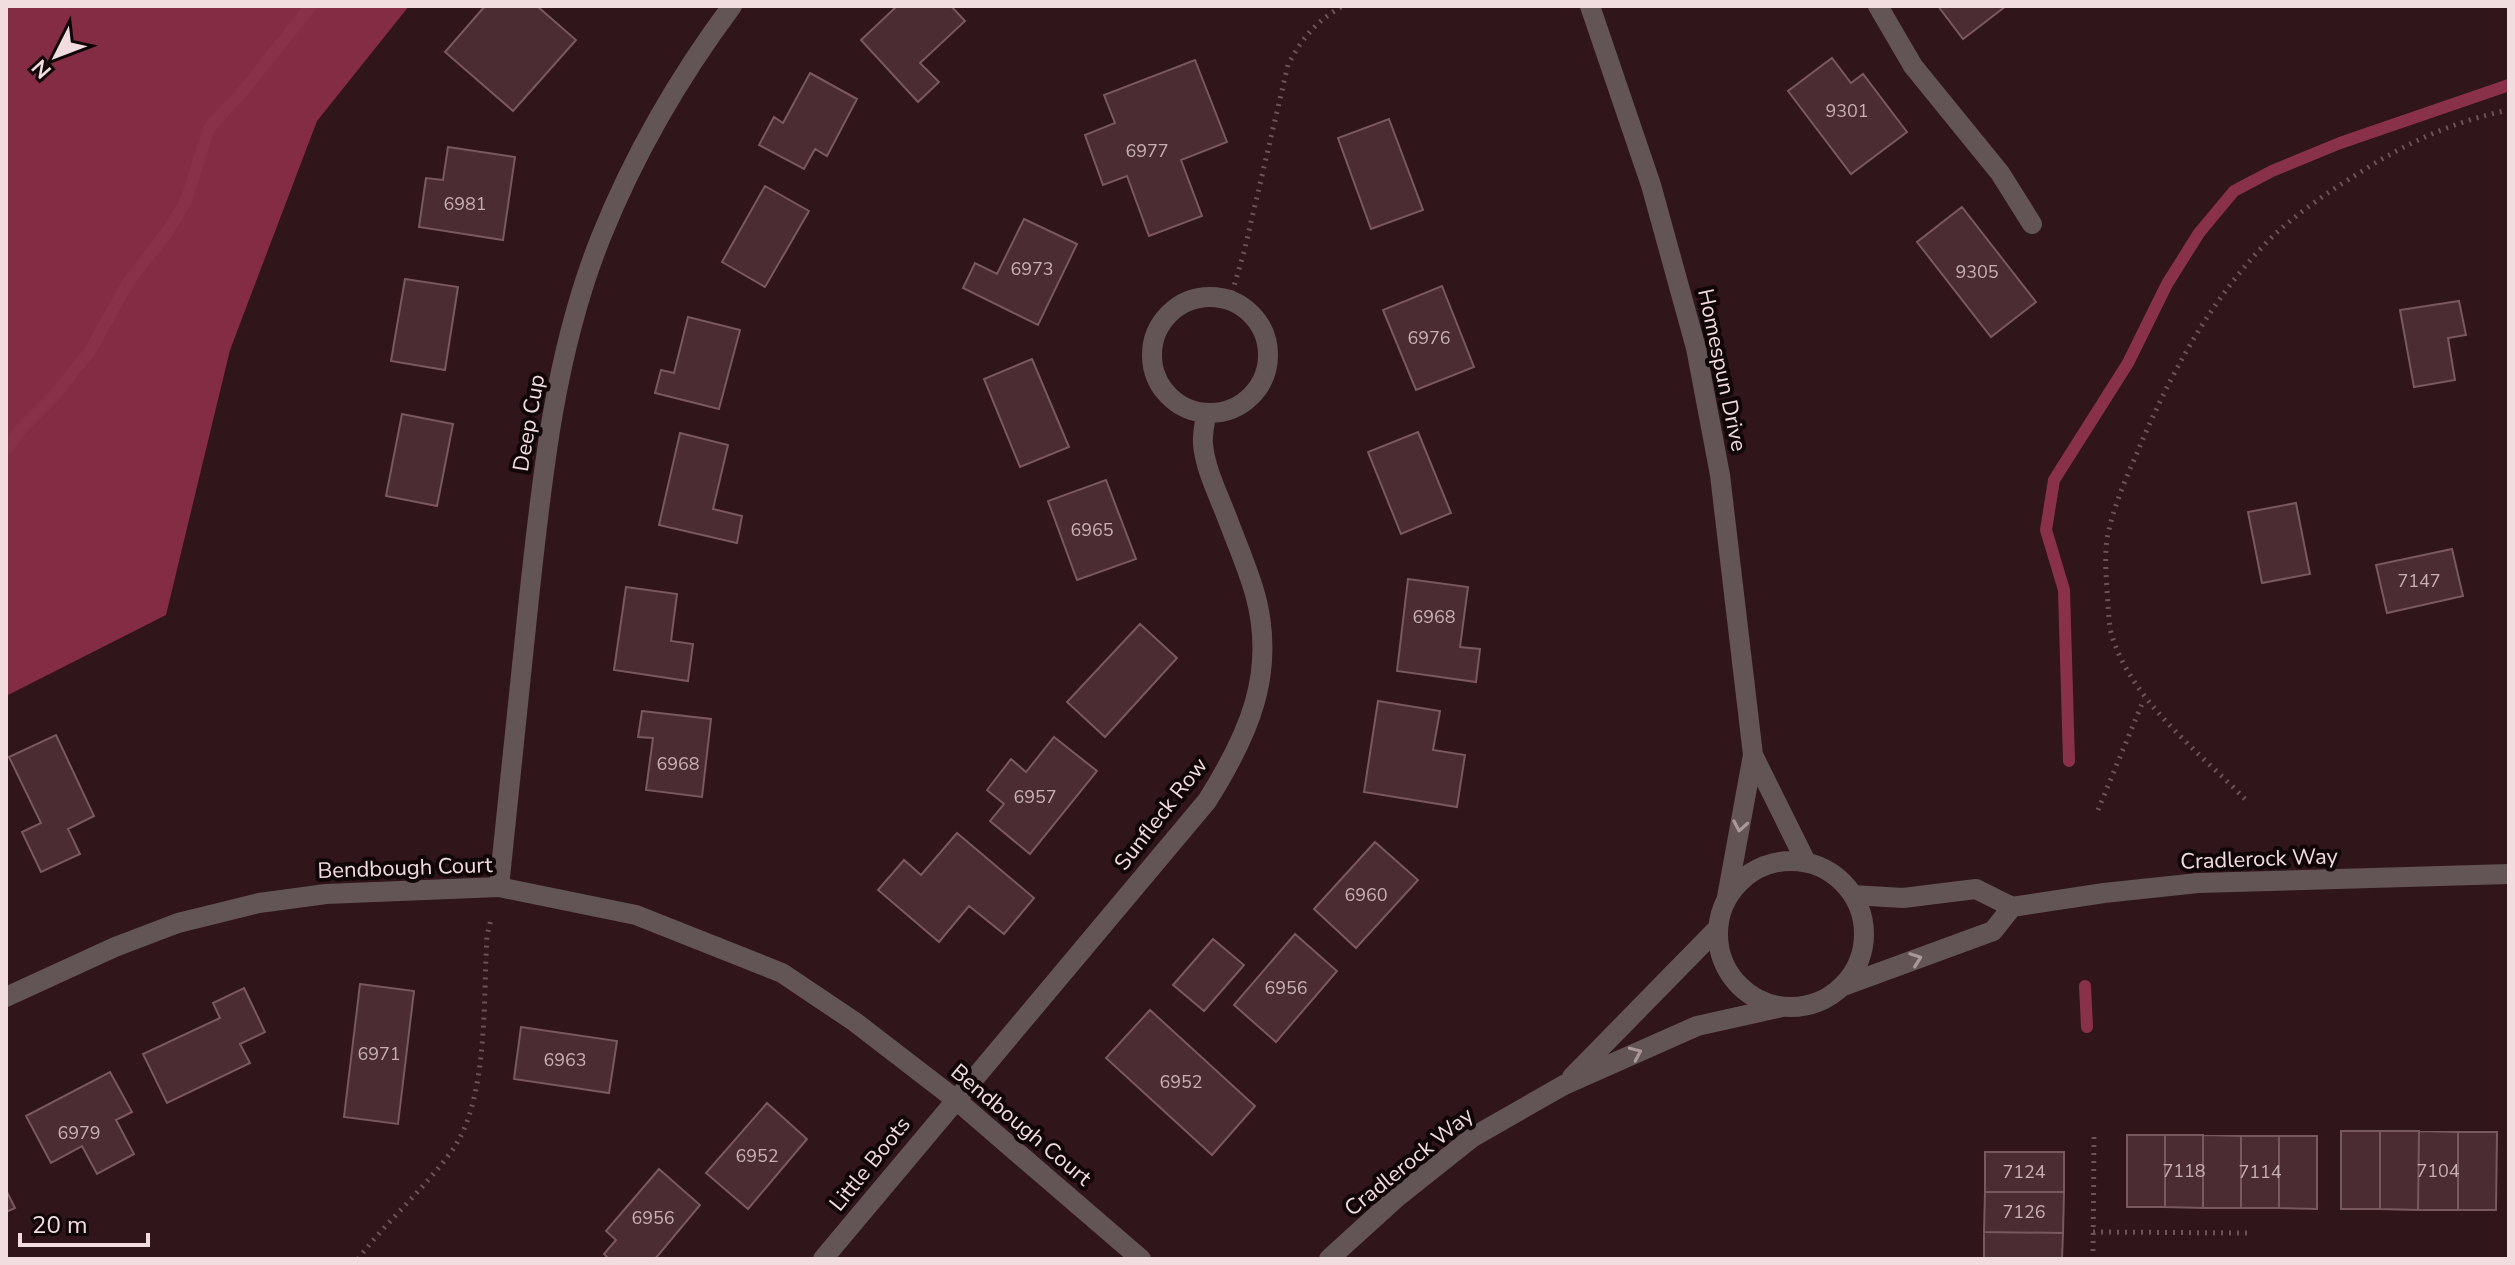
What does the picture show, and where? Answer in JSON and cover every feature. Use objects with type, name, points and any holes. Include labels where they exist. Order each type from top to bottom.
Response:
[{"type":"street","name":"Deep Cup","points":[[499,887],[541,491],[574,319],[600,238],[634,164],[678,83],[732,6]]},
{"type":"street","points":[[1878,6],[1913,66],[2000,173],[2032,224]]},
{"type":"street","name":"Homespun Drive","points":[[1597,8],[1696,348],[1720,475],[1753,755],[1727,897]]},
{"type":"street","points":[[1205,297],[1230,300],[1252,314],[1267,338],[1269,364],[1260,386],[1246,403],[1228,411],[1206,414],[1185,408],[1168,396],[1156,379],[1151,358],[1154,336],[1164,318],[1182,303],[1205,297]]},
{"type":"street","name":"Sunfleck Row","points":[[955,1099],[1207,801],[1230,765],[1250,724],[1261,679],[1261,637],[1255,596],[1203,445],[1206,414]]},
{"type":"street","name":"Homespun Drive","points":[[1753,755],[1806,862]]},
{"type":"street","points":[[1783,861],[1806,862],[1833,875],[1853,895],[1863,918],[1864,943],[1857,967],[1843,986],[1825,1000],[1805,1007],[1782,1007],[1756,999],[1734,981],[1721,956],[1717,929],[1727,897],[1741,879],[1761,867],[1783,861]]},
{"type":"street","name":"Cradlerock Way","points":[[2012,907],[2198,883],[2509,874]]},
{"type":"street","name":"Bendbough Court","points":[[6,997],[178,923],[259,903],[326,894],[499,887],[636,915],[782,973],[855,1022],[955,1099],[1141,1259]]},
{"type":"street","points":[[1843,986],[1993,931],[2012,907],[1976,889],[1903,898],[1853,895]]},
{"type":"street","name":"Cradlerock Way","points":[[1564,1085],[1717,929]]},
{"type":"street","name":"Cradlerock Way","points":[[1329,1259],[1395,1199],[1473,1137],[1564,1085],[1697,1026],[1782,1007]]},
{"type":"street","name":"Little Boots","points":[[823,1259],[955,1099]]},
{"type":"path","points":[[1230,300],[1288,65],[1302,38],[1323,17],[1343,6]]},
{"type":"path","points":[[2245,799],[2144,699],[2111,634],[2107,539],[2126,478],[2152,416],[2192,340],[2230,286],[2272,238],[2326,193],[2398,148],[2473,118],[2509,110]]},
{"type":"path","points":[[2098,810],[2144,699]]},
{"type":"path","points":[[358,1259],[452,1150],[467,1122],[478,1080],[487,936],[499,887]]},
{"type":"path","points":[[2093,1259],[2094,1137]]},
{"type":"path","points":[[2093,1232],[2249,1233]]},
{"type":"shaded area","points":[[6,6],[409,6],[317,121],[230,350],[166,615],[6,696]]},
{"type":"building","points":[[485,6],[537,6],[576,40],[513,111],[445,52]]},
{"type":"building","points":[[897,6],[951,6],[965,21],[920,63],[939,82],[918,102],[861,40]]},
{"type":"building","points":[[1938,6],[2006,6],[1963,39]]},
{"type":"building","points":[[1832,58],[1851,83],[1863,74],[1907,132],[1851,174],[1788,91]]},
{"type":"building","points":[[1195,60],[1227,142],[1181,160],[1202,216],[1149,236],[1127,176],[1103,185],[1085,135],[1115,123],[1104,95]]},
{"type":"building","points":[[810,73],[857,99],[827,156],[815,149],[804,169],[759,145],[774,117],[783,123]]},
{"type":"building","points":[[1389,119],[1423,210],[1371,229],[1338,138]]},
{"type":"building","points":[[448,147],[515,157],[503,240],[419,227],[426,178],[443,180]]},
{"type":"building","points":[[765,186],[809,211],[765,287],[722,262]]},
{"type":"building","points":[[1962,207],[2036,302],[1991,337],[1917,242]]},
{"type":"building","points":[[1024,219],[1077,244],[1038,325],[963,288],[975,263],[997,274]]},
{"type":"building","points":[[405,279],[458,287],[445,370],[391,361]]},
{"type":"building","points":[[1442,286],[1474,367],[1416,390],[1383,310]]},
{"type":"building","points":[[2459,301],[2466,335],[2448,338],[2455,380],[2414,387],[2400,310]]},
{"type":"building","points":[[688,317],[740,330],[719,409],[655,393],[661,370],[674,373]]},
{"type":"building","points":[[1032,359],[1069,447],[1020,467],[984,379]]},
{"type":"building","points":[[402,414],[453,424],[437,506],[386,496]]},
{"type":"building","points":[[1418,432],[1451,513],[1401,534],[1368,452]]},
{"type":"building","points":[[680,433],[728,445],[713,509],[742,516],[737,543],[659,525]]},
{"type":"building","points":[[1106,480],[1136,559],[1077,580],[1048,501]]},
{"type":"building","points":[[2296,503],[2310,574],[2262,583],[2248,512]]},
{"type":"building","points":[[2452,549],[2463,596],[2387,613],[2376,565]]},
{"type":"building","points":[[1408,579],[1468,587],[1460,647],[1480,649],[1476,682],[1397,671]]},
{"type":"building","points":[[626,587],[677,594],[671,641],[693,644],[688,681],[614,670]]},
{"type":"building","points":[[1140,624],[1177,658],[1105,737],[1067,702]]},
{"type":"building","points":[[1378,701],[1440,711],[1433,750],[1465,755],[1457,807],[1364,792]]},
{"type":"building","points":[[642,711],[711,719],[702,797],[646,790],[653,738],[638,737]]},
{"type":"building","points":[[56,735],[94,816],[68,829],[80,854],[41,872],[22,832],[41,823],[9,757]]},
{"type":"building","points":[[1054,737],[1097,771],[1030,854],[990,821],[1004,804],[987,790],[1011,759],[1026,772]]},
{"type":"building","points":[[957,833],[1034,898],[1004,934],[969,906],[939,942],[878,890],[904,860],[921,875]]},
{"type":"building","points":[[1375,842],[1418,880],[1356,948],[1314,909]]},
{"type":"building","points":[[1295,934],[1337,971],[1276,1042],[1234,1005]]},
{"type":"building","points":[[1213,939],[1244,965],[1204,1011],[1173,985]]},
{"type":"building","points":[[360,984],[414,991],[398,1124],[344,1117]]},
{"type":"building","points":[[244,988],[265,1032],[240,1044],[250,1063],[167,1103],[143,1054],[220,1018],[213,1003]]},
{"type":"building","points":[[1150,1010],[1255,1106],[1212,1155],[1106,1058]]},
{"type":"building","points":[[521,1027],[617,1041],[609,1093],[514,1079]]},
{"type":"building","points":[[110,1072],[132,1112],[116,1120],[134,1154],[97,1174],[82,1146],[51,1163],[26,1116]]},
{"type":"building","points":[[767,1103],[807,1139],[748,1209],[706,1173]]},
{"type":"building","points":[[2341,1131],[2380,1131],[2380,1209],[2341,1209]]},
{"type":"building","points":[[2380,1131],[2419,1131],[2418,1210],[2380,1209]]},
{"type":"building","points":[[2419,1131],[2458,1132],[2458,1210],[2418,1210]]},
{"type":"building","points":[[2458,1132],[2497,1132],[2496,1210],[2458,1210]]},
{"type":"building","points":[[2127,1135],[2165,1135],[2165,1207],[2127,1207]]},
{"type":"building","points":[[2165,1135],[2203,1135],[2203,1208],[2165,1207]]},
{"type":"building","points":[[2203,1135],[2241,1136],[2241,1208],[2203,1208]]},
{"type":"building","points":[[2241,1136],[2279,1136],[2279,1208],[2241,1208]]},
{"type":"building","points":[[2279,1136],[2317,1136],[2317,1209],[2279,1208]]},
{"type":"building","points":[[1985,1152],[2064,1152],[2064,1192],[1985,1192]]},
{"type":"building","points":[[659,1169],[700,1205],[655,1259],[609,1259],[604,1254],[616,1240],[606,1231]]},
{"type":"building","points":[[6,1190],[15,1208],[6,1212]]},
{"type":"building","points":[[1985,1192],[2064,1192],[2063,1233],[1984,1232]]},
{"type":"building","points":[[1984,1232],[2063,1233],[2062,1259],[1984,1259]]},
{"type":"waterway","points":[[6,450],[90,351],[129,281],[168,231],[186,201],[209,128],[311,6]]},
{"type":"waterway","points":[[2069,761],[2064,590],[2046,530],[2054,480],[2128,363],[2167,284],[2199,233],[2234,191],[2272,171],[2340,143],[2509,85]]},
{"type":"waterway","points":[[2085,986],[2087,1027]]}]
